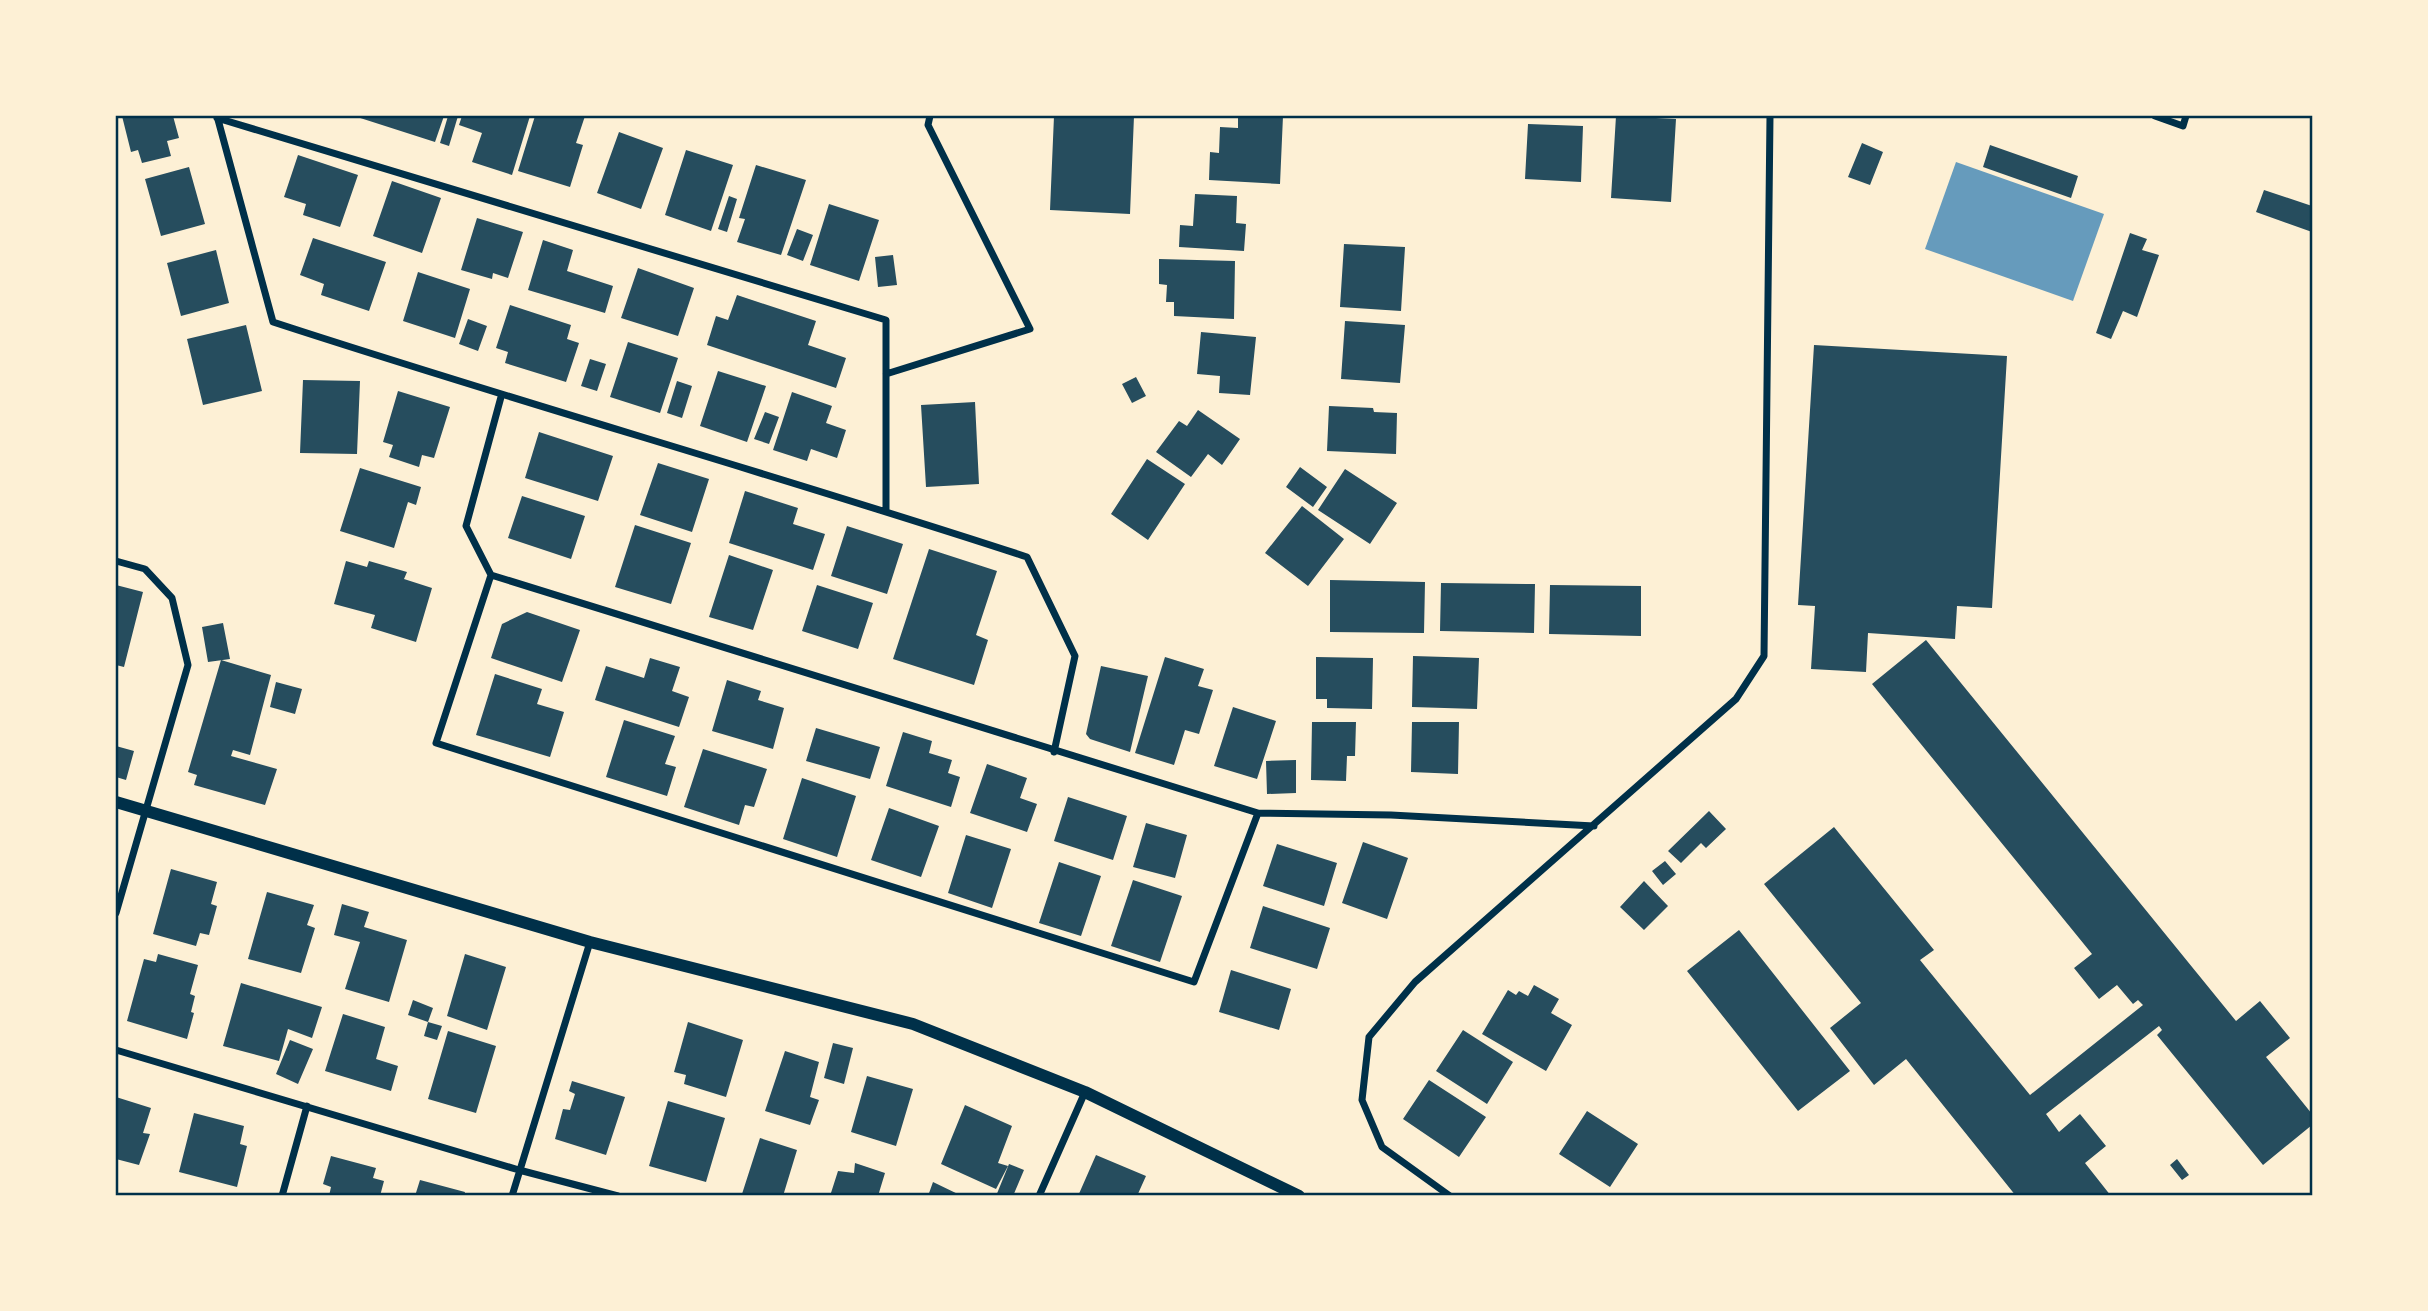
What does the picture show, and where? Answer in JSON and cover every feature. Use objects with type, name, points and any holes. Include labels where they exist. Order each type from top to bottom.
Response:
[{"type":"street","points":[[886,374],[1030,329],[928,125],[930,116]]},
{"type":"street","points":[[1450,1195],[1382,1147],[1362,1100],[1369,1037],[1415,982],[1736,699],[1764,656],[1770,116]]},
{"type":"street","points":[[2155,116],[2183,126],[2186,116]]},
{"type":"street","points":[[217,117],[886,320],[886,510]]},
{"type":"street","points":[[217,117],[273,322],[501,397],[886,510],[1027,556],[1075,656],[1054,752]]},
{"type":"street","points":[[501,397],[466,526],[491,575],[436,743],[1195,982],[1258,813]]},
{"type":"street","points":[[116,561],[145,569],[172,597],[188,665],[116,913]]},
{"type":"street","points":[[491,575],[1054,752],[1258,813],[1391,816],[1594,826]]},
{"type":"street","points":[[116,802],[590,942],[913,1024],[1085,1092],[1299,1195]]},
{"type":"street","points":[[512,1195],[590,942]]},
{"type":"street","points":[[116,1050],[519,1170],[618,1195]]},
{"type":"street","points":[[1039,1195],[1085,1092]]},
{"type":"street","points":[[282,1195],[307,1105]]},
{"type":"water","points":[[1956,162],[2104,214],[2073,301],[1925,249]]},
{"type":"building","points":[[122,116],[173,116],[179,138],[167,141],[171,156],[142,163],[138,150],[131,152]]},
{"type":"building","points":[[354,116],[444,116],[435,142]]},
{"type":"building","points":[[448,116],[458,116],[449,146],[440,143]]},
{"type":"building","points":[[462,116],[530,116],[512,175],[472,162],[482,133],[459,125]]},
{"type":"building","points":[[535,116],[585,116],[576,143],[583,145],[570,187],[518,171]]},
{"type":"building","points":[[1054,116],[1134,116],[1130,214],[1050,210]]},
{"type":"building","points":[[1238,116],[1283,116],[1280,184],[1209,180],[1210,152],[1219,153],[1220,127],[1238,128]]},
{"type":"building","points":[[1616,116],[1676,119],[1671,202],[1611,198]]},
{"type":"building","points":[[1528,124],[1583,126],[1581,182],[1525,179]]},
{"type":"building","points":[[619,132],[663,148],[641,209],[597,193]]},
{"type":"building","points":[[1862,143],[1883,152],[1870,185],[1848,177]]},
{"type":"building","points":[[1990,145],[2078,176],[2071,198],[1983,167]]},
{"type":"building","points":[[686,150],[733,165],[711,231],[665,215]]},
{"type":"building","points":[[298,155],[358,175],[340,227],[303,215],[306,204],[284,197]]},
{"type":"building","points":[[756,165],[806,180],[781,255],[737,242],[745,219],[739,218]]},
{"type":"building","points":[[189,167],[205,224],[161,236],[145,179]]},
{"type":"building","points":[[392,181],[441,198],[422,253],[373,236]]},
{"type":"building","points":[[2264,190],[2312,206],[2312,232],[2256,212]]},
{"type":"building","points":[[1195,194],[1237,196],[1236,223],[1246,224],[1244,251],[1179,247],[1180,225],[1193,226]]},
{"type":"building","points":[[729,196],[737,199],[727,232],[718,229]]},
{"type":"building","points":[[829,204],[879,220],[859,281],[810,265]]},
{"type":"building","points":[[477,218],[523,232],[508,278],[493,273],[492,279],[461,270]]},
{"type":"building","points":[[797,229],[813,235],[803,261],[787,255]]},
{"type":"building","points":[[2130,233],[2147,239],[2142,250],[2159,255],[2137,317],[2123,311],[2111,339],[2096,333]]},
{"type":"building","points":[[313,238],[386,262],[369,311],[321,295],[324,284],[300,275]]},
{"type":"building","points":[[543,240],[573,250],[567,271],[613,286],[605,313],[528,290]]},
{"type":"building","points":[[1344,244],[1405,247],[1401,311],[1340,307]]},
{"type":"building","points":[[216,250],[229,303],[181,316],[167,263]]},
{"type":"building","points":[[893,255],[897,285],[878,287],[875,257]]},
{"type":"building","points":[[1159,259],[1235,261],[1234,319],[1174,316],[1174,302],[1166,302],[1167,285],[1159,284]]},
{"type":"building","points":[[638,268],[694,288],[678,336],[621,318]]},
{"type":"building","points":[[418,272],[470,289],[455,338],[403,321]]},
{"type":"building","points":[[737,295],[816,321],[808,345],[846,358],[836,388],[707,345],[716,316],[728,320]]},
{"type":"building","points":[[510,305],[571,325],[567,339],[579,343],[566,382],[505,363],[508,352],[496,348]]},
{"type":"building","points":[[468,319],[487,326],[478,351],[459,344]]},
{"type":"building","points":[[1345,321],[1405,325],[1400,383],[1341,379]]},
{"type":"building","points":[[246,325],[262,391],[203,405],[187,339]]},
{"type":"building","points":[[1201,332],[1256,337],[1250,395],[1219,393],[1220,376],[1197,374]]},
{"type":"building","points":[[628,342],[678,358],[660,413],[610,397]]},
{"type":"building","points":[[1814,345],[2007,356],[1992,608],[1957,606],[1955,639],[1868,633],[1866,672],[1811,669],[1815,606],[1798,605]]},
{"type":"building","points":[[590,359],[606,364],[597,391],[581,386]]},
{"type":"building","points":[[718,371],[766,386],[747,442],[700,426]]},
{"type":"building","points":[[1136,377],[1146,396],[1132,403],[1122,384]]},
{"type":"building","points":[[303,380],[360,381],[357,454],[300,453]]},
{"type":"building","points":[[677,381],[692,386],[682,418],[667,413]]},
{"type":"building","points":[[398,391],[450,407],[434,458],[422,455],[419,467],[389,457],[393,445],[383,442]]},
{"type":"building","points":[[792,392],[832,406],[826,423],[846,430],[837,458],[811,449],[807,461],[773,450]]},
{"type":"building","points":[[975,402],[979,484],[926,487],[921,405]]},
{"type":"building","points":[[1329,406],[1373,408],[1374,412],[1397,413],[1396,454],[1327,451]]},
{"type":"building","points":[[1198,410],[1240,439],[1222,465],[1208,454],[1191,477],[1156,452],[1179,421],[1187,426]]},
{"type":"building","points":[[765,412],[779,417],[769,444],[754,439]]},
{"type":"building","points":[[539,432],[613,456],[598,501],[525,478]]},
{"type":"building","points":[[1147,459],[1185,484],[1148,540],[1111,514]]},
{"type":"building","points":[[658,463],[709,479],[692,532],[640,515]]},
{"type":"building","points":[[1300,467],[1327,487],[1313,507],[1286,487]]},
{"type":"building","points":[[360,468],[421,487],[416,505],[408,502],[394,548],[340,531]]},
{"type":"building","points":[[1345,469],[1397,503],[1370,544],[1318,510]]},
{"type":"building","points":[[745,491],[798,508],[793,524],[825,534],[813,570],[729,543]]},
{"type":"building","points":[[522,496],[585,516],[571,559],[508,538]]},
{"type":"building","points":[[1302,506],[1344,539],[1308,586],[1265,553]]},
{"type":"building","points":[[635,525],[691,543],[671,604],[615,587]]},
{"type":"building","points":[[847,526],[903,544],[887,594],[831,576]]},
{"type":"building","points":[[929,549],[997,571],[976,635],[988,640],[974,685],[893,659]]},
{"type":"building","points":[[729,555],[773,570],[753,630],[709,617]]},
{"type":"building","points":[[346,561],[367,567],[369,561],[407,572],[404,579],[432,588],[416,642],[371,628],[375,615],[334,604]]},
{"type":"building","points":[[1330,580],[1425,582],[1424,633],[1330,632]]},
{"type":"building","points":[[1441,583],[1535,584],[1534,633],[1440,631]]},
{"type":"building","points":[[116,585],[143,592],[124,667],[116,665]]},
{"type":"building","points":[[817,585],[873,603],[858,649],[802,631]]},
{"type":"building","points":[[1550,585],[1641,586],[1641,636],[1549,634]]},
{"type":"building","points":[[527,612],[580,630],[562,682],[491,658],[502,624]]},
{"type":"building","points":[[223,623],[230,659],[208,662],[202,627]]},
{"type":"building","points":[[1926,640],[2236,1021],[2260,1001],[2290,1038],[2266,1057],[2312,1114],[2312,1125],[2263,1165],[2157,1035],[2162,1030],[2159,1026],[2046,1114],[2059,1132],[2080,1114],[2106,1146],[2085,1163],[2111,1196],[2016,1196],[1906,1059],[1874,1085],[1830,1028],[1861,1003],[1764,884],[1834,827],[1934,950],[1920,960],[2030,1095],[2143,1005],[2138,1000],[2133,1004],[2117,985],[2099,999],[2074,968],[2092,954],[1872,684]]},
{"type":"building","points":[[1413,656],[1479,658],[1477,709],[1412,707]]},
{"type":"building","points":[[1165,657],[1204,669],[1198,686],[1213,690],[1199,734],[1185,730],[1174,765],[1135,753]]},
{"type":"building","points":[[1316,657],[1373,658],[1372,709],[1327,708],[1327,699],[1316,699]]},
{"type":"building","points":[[650,658],[680,667],[672,691],[689,697],[679,727],[595,700],[606,666],[644,678]]},
{"type":"building","points":[[221,660],[271,675],[250,755],[233,750],[231,756],[277,769],[265,805],[194,785],[197,775],[188,772]]},
{"type":"building","points":[[1101,666],[1148,676],[1130,752],[1090,739],[1086,734]]},
{"type":"building","points":[[495,674],[542,689],[537,704],[564,712],[550,757],[476,735]]},
{"type":"building","points":[[727,680],[761,691],[758,700],[784,708],[773,749],[712,731]]},
{"type":"building","points":[[276,682],[302,689],[295,714],[270,707]]},
{"type":"building","points":[[1233,707],[1276,721],[1257,779],[1214,766]]},
{"type":"building","points":[[624,720],[675,736],[665,764],[676,767],[667,796],[606,777]]},
{"type":"building","points":[[1312,722],[1356,722],[1355,756],[1347,756],[1346,781],[1311,780]]},
{"type":"building","points":[[1412,722],[1459,722],[1458,774],[1411,772]]},
{"type":"building","points":[[816,728],[880,747],[870,779],[806,761]]},
{"type":"building","points":[[903,732],[932,741],[929,753],[952,760],[948,773],[960,777],[951,807],[886,786]]},
{"type":"building","points":[[116,746],[134,751],[126,780],[116,777]]},
{"type":"building","points":[[703,749],[767,769],[754,807],[745,805],[739,825],[684,807]]},
{"type":"building","points":[[1296,760],[1296,793],[1267,794],[1266,761]]},
{"type":"building","points":[[987,764],[1027,778],[1020,798],[1037,804],[1027,832],[970,813]]},
{"type":"building","points":[[802,778],[856,796],[837,857],[783,839]]},
{"type":"building","points":[[1068,797],[1127,816],[1113,860],[1054,841]]},
{"type":"building","points":[[889,808],[939,826],[921,877],[871,860]]},
{"type":"building","points":[[1709,811],[1726,829],[1706,848],[1701,843],[1681,863],[1668,851]]},
{"type":"building","points":[[1146,823],[1187,835],[1175,878],[1133,867]]},
{"type":"building","points":[[966,835],[1011,849],[992,908],[948,893]]},
{"type":"building","points":[[1363,842],[1408,858],[1387,919],[1342,903]]},
{"type":"building","points":[[1277,844],[1337,863],[1324,906],[1263,886]]},
{"type":"building","points":[[1665,861],[1676,874],[1663,885],[1652,871]]},
{"type":"building","points":[[1059,862],[1101,876],[1081,936],[1039,923]]},
{"type":"building","points":[[171,869],[217,882],[211,904],[217,906],[209,935],[200,933],[196,946],[153,934]]},
{"type":"building","points":[[1133,880],[1182,896],[1160,962],[1111,946]]},
{"type":"building","points":[[1644,881],[1668,906],[1644,930],[1620,907]]},
{"type":"building","points":[[267,892],[314,905],[307,925],[315,928],[301,973],[248,959]]},
{"type":"building","points":[[342,904],[369,912],[364,927],[407,940],[389,1002],[345,989],[360,942],[334,935]]},
{"type":"building","points":[[1263,906],[1330,928],[1317,969],[1250,948]]},
{"type":"building","points":[[1739,930],[1850,1071],[1798,1111],[1687,971]]},
{"type":"building","points":[[158,954],[198,965],[190,994],[195,996],[191,1012],[194,1013],[187,1039],[127,1021],[144,959],[156,962]]},
{"type":"building","points":[[465,954],[506,967],[487,1030],[447,1016]]},
{"type":"building","points":[[1231,970],[1291,989],[1279,1030],[1219,1012]]},
{"type":"building","points":[[241,983],[322,1007],[312,1038],[288,1029],[279,1061],[223,1046]]},
{"type":"building","points":[[1534,985],[1559,999],[1551,1013],[1572,1025],[1546,1071],[1482,1034],[1508,990],[1516,995],[1519,991],[1528,996]]},
{"type":"building","points":[[413,1000],[433,1008],[428,1022],[408,1015]]},
{"type":"building","points":[[343,1014],[385,1027],[376,1059],[398,1066],[391,1091],[325,1071]]},
{"type":"building","points":[[428,1022],[442,1026],[437,1040],[424,1036]]},
{"type":"building","points":[[688,1022],[743,1040],[726,1097],[684,1084],[686,1075],[674,1072]]},
{"type":"building","points":[[1463,1030],[1513,1062],[1487,1104],[1436,1071]]},
{"type":"building","points":[[448,1031],[496,1046],[476,1113],[428,1099]]},
{"type":"building","points":[[290,1040],[313,1049],[298,1084],[276,1074]]},
{"type":"building","points":[[833,1043],[853,1048],[844,1084],[824,1078]]},
{"type":"building","points":[[785,1051],[819,1062],[810,1097],[819,1100],[810,1125],[765,1111]]},
{"type":"building","points":[[867,1076],[913,1089],[896,1146],[851,1132]]},
{"type":"building","points":[[1429,1080],[1486,1117],[1459,1157],[1403,1119]]},
{"type":"building","points":[[572,1081],[625,1097],[606,1155],[555,1139],[563,1109],[570,1110],[575,1094],[569,1091]]},
{"type":"building","points":[[116,1097],[151,1108],[143,1133],[150,1134],[139,1165],[116,1159]]},
{"type":"building","points":[[668,1101],[725,1118],[706,1182],[649,1166]]},
{"type":"building","points":[[965,1105],[1012,1126],[998,1163],[1008,1166],[996,1189],[941,1164]]},
{"type":"building","points":[[1587,1111],[1638,1144],[1610,1187],[1559,1154]]},
{"type":"building","points":[[194,1113],[244,1126],[240,1144],[247,1146],[237,1187],[179,1172]]},
{"type":"building","points":[[760,1138],[797,1150],[783,1196],[742,1194]]},
{"type":"building","points":[[1096,1155],[1146,1176],[1137,1196],[1078,1196]]},
{"type":"building","points":[[331,1156],[376,1168],[373,1178],[384,1181],[380,1196],[329,1196],[331,1187],[323,1184]]},
{"type":"building","points":[[2177,1159],[2189,1175],[2182,1180],[2170,1165]]},
{"type":"building","points":[[855,1163],[885,1173],[878,1196],[830,1196],[838,1171],[854,1173]]},
{"type":"building","points":[[1009,1164],[1024,1170],[1013,1196],[996,1196]]},
{"type":"building","points":[[420,1180],[465,1192],[464,1196],[415,1196]]},
{"type":"building","points":[[933,1182],[962,1196],[928,1196]]}]
